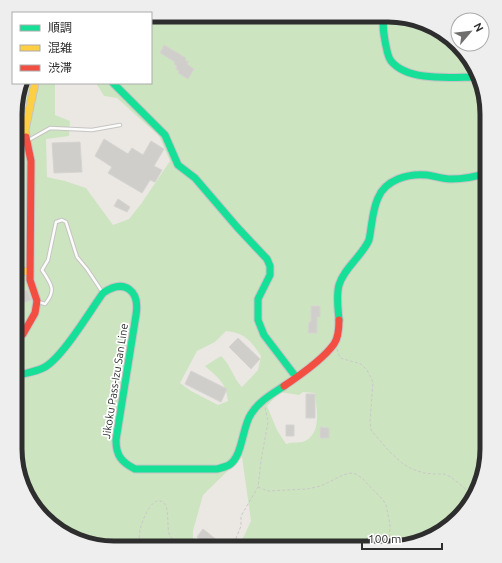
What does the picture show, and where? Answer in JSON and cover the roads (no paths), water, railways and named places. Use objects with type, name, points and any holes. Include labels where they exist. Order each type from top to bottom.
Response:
[{"type":"main road","points":[[383,22],[383,38],[390,60],[398,68],[417,75],[472,77]]},
{"type":"main road","points":[[22,335],[35,313],[36,299],[30,280],[31,161],[25,130],[35,84]]},
{"type":"main road","points":[[114,84],[165,135],[174,150],[178,165],[195,178],[236,227],[267,259],[270,266],[270,275],[263,286],[258,299],[258,320],[264,335],[296,377]]},
{"type":"main road","name":"Jikoku Pass-Izu San Line","points":[[103,293],[115,286],[122,286],[131,291],[137,304],[115,449],[118,457],[126,465],[135,469],[217,469],[231,463],[237,454],[246,421],[253,409],[262,400],[296,377],[335,343],[340,329],[338,305],[339,283],[366,247],[369,240],[376,200],[379,193],[385,186],[393,181],[411,175],[426,175],[443,179],[458,179],[480,174]]},
{"type":"main road","points":[[22,272],[30,271]]},
{"type":"main road","points":[[22,374],[43,368],[52,362],[62,351],[103,293]]},
{"type":"lane","points":[[26,141],[50,128],[92,130],[120,125]]},
{"type":"lane","points":[[36,299],[45,304],[51,298],[53,290],[42,270],[48,260],[56,222],[62,220],[66,222],[76,257],[88,269],[103,293]]}]
